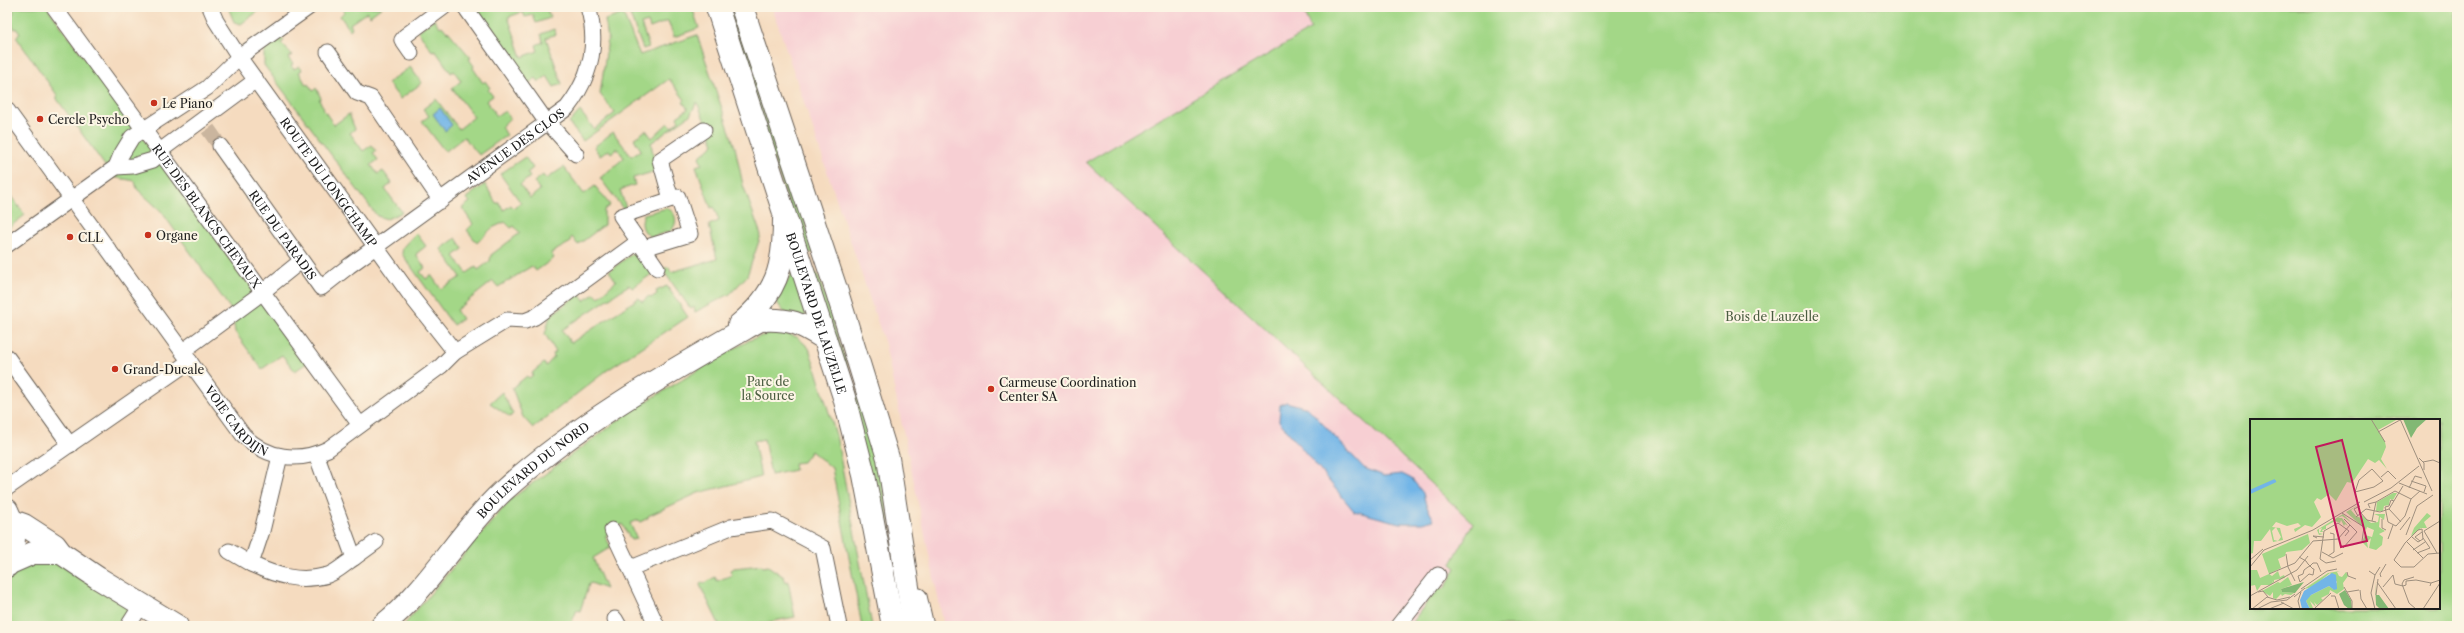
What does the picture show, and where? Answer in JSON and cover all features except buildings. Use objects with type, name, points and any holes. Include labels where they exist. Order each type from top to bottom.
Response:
[{"type":"main road","name":"BOULEVARD DE LAUZELLE","points":[[717,7],[784,208],[844,397],[864,475],[893,626]]},
{"type":"main road","name":"BOULEVARD DE LAUZELLE","points":[[742,7],[837,292],[888,458],[914,626]]},
{"type":"main road","name":"BOULEVARD DU NORD","points":[[711,348],[756,311],[774,285],[779,267],[784,234],[784,208]]},
{"type":"main road","points":[[779,267],[790,260],[800,258],[822,275],[837,292]]},
{"type":"main road","name":"BOULEVARD DU NORD","points":[[382,626],[410,598],[502,492],[536,462],[583,427],[711,348],[760,320],[782,319],[790,321],[805,326],[825,339]]},
{"type":"main road","points":[[10,515],[55,545],[61,552],[177,626]]},
{"type":"main road","points":[[8,565],[15,536],[10,515]]},
{"type":"main road","points":[[8,565],[34,554],[61,552]]},
{"type":"street","name":"RUE DES BLANCS CHEVAUX","points":[[54,7],[360,425]]},
{"type":"street","name":"ROUTE DU LONGCHAMP","points":[[210,7],[216,21],[239,57],[455,352]]},
{"type":"street","points":[[7,244],[72,200],[116,167],[132,137],[207,88],[239,57],[309,7]]},
{"type":"street","points":[[410,53],[402,40],[405,36],[444,7]]},
{"type":"street","points":[[465,7],[548,123],[576,154]]},
{"type":"street","name":"AVENUE DES CLOS","points":[[376,246],[441,201],[567,108],[578,94],[590,65],[593,48],[593,30],[588,7]]},
{"type":"street","points":[[328,52],[357,93],[371,98],[441,201]]},
{"type":"street","points":[[116,167],[133,166],[154,160],[160,152],[205,125],[256,80]]},
{"type":"street","points":[[186,102],[205,125]]},
{"type":"street","name":"VOIE CARDIJN","points":[[7,110],[243,435],[259,448],[280,456],[298,457],[316,454],[328,449],[441,366],[455,352],[507,320],[525,321],[535,317],[641,244],[690,234],[678,196],[671,198]]},
{"type":"street","points":[[657,268],[621,216],[671,198],[660,160],[704,130]]},
{"type":"street","name":"RUE DU PARADIS","points":[[220,146],[321,288],[376,246]]},
{"type":"street","points":[[7,488],[70,445],[186,356],[301,261]]},
{"type":"street","points":[[7,357],[33,403],[70,445]]},
{"type":"street","points":[[316,454],[354,558]]},
{"type":"street","points":[[251,564],[262,531],[280,456]]},
{"type":"street","points":[[896,503],[903,520],[926,626]]},
{"type":"street","points":[[631,568],[731,527],[772,522],[799,533],[823,548],[839,626]]},
{"type":"street","points":[[612,530],[657,626]]},
{"type":"street","points":[[229,551],[251,564],[277,576],[293,579],[329,574],[376,542]]},
{"type":"street","points":[[1398,626],[1438,575]]},
{"type":"street","points":[[128,626],[142,604]]},
{"type":"shaded area","points":[[772,7],[1301,7],[1312,28],[1087,162],[1497,545],[1598,626],[944,626],[885,344]]},
{"type":"green space","points":[[12,7],[47,7],[307,363],[295,371],[282,355],[262,369],[235,332],[232,311],[161,211],[137,189],[135,181],[113,177],[57,99],[57,95],[16,37],[20,34],[16,28],[14,29],[10,18],[14,12]]},
{"type":"green space","points":[[228,7],[259,7],[260,10],[241,24],[234,22]]},
{"type":"green space","points":[[341,7],[382,7],[370,16],[367,12],[350,24],[352,28],[350,30],[340,16],[344,12]]},
{"type":"green space","points":[[472,7],[546,7],[550,18],[536,23],[533,15],[525,17],[523,12],[508,17],[522,57],[538,51],[536,45],[543,42],[541,34],[554,29],[556,34],[546,38],[562,84],[554,87],[547,76],[539,82],[536,78],[529,83],[531,87]]},
{"type":"green space","points":[[632,7],[692,7],[699,28],[674,37],[668,21],[650,28],[648,22],[641,24],[649,47],[643,49],[630,15],[635,13]]},
{"type":"green space","points":[[722,7],[737,7],[815,253],[805,252]]},
{"type":"green space","name":"Bois de Lauzelle","points":[[1301,7],[2457,7],[2457,626],[1417,626],[1412,622],[1438,588],[1444,589],[1456,568],[1451,564],[1473,523],[1086,162],[1311,29]]},
{"type":"green space","points":[[623,14],[640,55],[697,35],[735,147],[743,185],[761,235],[747,276],[730,294],[695,312],[694,307],[691,309],[662,269],[669,267],[671,272],[717,259],[709,225],[719,221],[714,207],[711,208],[696,166],[702,164],[699,157],[714,144],[697,102],[690,115],[651,143],[656,171],[633,178],[635,185],[620,190],[626,208],[624,210],[600,178],[624,158],[617,148],[611,153],[609,150],[600,156],[594,147],[613,132],[631,156],[641,150],[634,139],[646,130],[652,138],[668,123],[671,127],[679,121],[677,117],[688,109],[683,102],[685,100],[669,79],[583,141],[569,123],[580,111],[594,129],[615,113],[600,94],[608,39],[605,20]]},
{"type":"green space","points":[[434,19],[440,27],[442,26],[447,32],[448,31],[471,58],[469,59],[474,66],[473,68],[483,83],[485,81],[490,88],[488,90],[493,96],[486,101],[497,116],[505,111],[510,118],[501,127],[507,135],[479,155],[464,137],[446,151],[422,121],[429,116],[423,109],[436,99],[459,129],[474,117],[452,88],[461,81],[454,71],[451,73],[435,50],[432,51],[418,31]]},
{"type":"green space","points":[[280,36],[284,41],[281,43],[292,55],[288,58],[293,64],[291,66],[294,69],[299,66],[302,70],[299,72],[306,85],[308,84],[313,91],[316,88],[321,98],[319,100],[324,108],[323,109],[334,125],[349,114],[355,129],[350,133],[363,151],[372,145],[376,151],[373,153],[378,160],[371,165],[378,174],[383,171],[392,183],[385,189],[402,212],[387,219],[377,216],[264,65],[264,49]]},
{"type":"green space","points":[[410,67],[422,83],[400,99],[388,83]]},
{"type":"green space","points":[[525,157],[533,168],[527,173],[530,177],[520,185],[530,198],[540,190],[534,182],[543,175],[546,179],[564,167],[584,194],[595,186],[610,205],[604,210],[604,225],[578,245],[572,237],[570,239],[571,242],[551,253],[554,258],[536,271],[532,266],[498,287],[493,281],[456,310],[462,319],[453,325],[402,254],[403,247],[416,233],[426,246],[416,254],[425,268],[420,272],[426,279],[431,275],[441,289],[461,277],[441,249],[456,238],[463,249],[454,256],[467,273],[476,267],[478,270],[490,261],[491,255],[520,233],[514,226],[511,228],[505,222],[492,228],[477,243],[467,230],[473,224],[462,208],[470,202],[466,198],[485,184],[496,203],[499,203],[504,210],[511,205],[514,208],[521,203],[500,174]]},
{"type":"green space","points":[[7,191],[25,215],[7,229]]},
{"type":"green space","points":[[667,208],[675,215],[675,225],[671,231],[651,237],[646,233],[642,224],[644,214]]},
{"type":"green space","points":[[637,250],[656,271],[632,288],[629,285],[562,330],[571,343],[639,298],[642,302],[649,296],[651,298],[657,294],[656,291],[667,286],[688,317],[606,371],[533,428],[523,417],[512,388],[527,376],[529,378],[533,375],[532,373],[544,363],[546,366],[554,357],[553,354],[556,352],[545,334],[550,316],[579,294],[584,301],[595,293],[599,297],[616,281],[609,271]]},
{"type":"green space","points":[[813,271],[818,275],[868,431],[880,459],[902,612]]},
{"type":"green space","points":[[793,272],[806,315],[805,317],[784,312],[775,300]]},
{"type":"green space","name":"Parc de la Source","points":[[776,331],[797,337],[809,348],[836,435],[872,626],[862,626],[832,468],[811,451],[803,462],[794,463],[795,470],[771,475],[764,439],[754,441],[761,477],[698,493],[648,516],[648,518],[640,522],[638,520],[630,523],[637,539],[631,540],[622,524],[605,536],[611,547],[593,558],[606,589],[591,583],[589,584],[580,611],[577,610],[570,626],[403,626],[511,499],[634,409],[750,340]]},
{"type":"green space","points":[[502,392],[513,414],[510,417],[490,403]]},
{"type":"green space","points":[[56,559],[131,608],[136,626],[7,626],[6,598],[9,580],[12,573],[18,566],[27,562]]},
{"type":"green space","points":[[762,565],[763,567],[768,566],[784,577],[786,582],[788,581],[795,617],[748,626],[720,626],[700,585],[701,582],[705,583],[715,577],[717,581],[732,575],[730,570],[734,568]]},
{"type":"water","points":[[440,108],[452,125],[445,131],[433,114]]},
{"type":"water","points":[[1286,402],[1308,408],[1364,468],[1384,476],[1402,474],[1412,479],[1423,493],[1426,505],[1434,520],[1422,523],[1399,523],[1354,511],[1279,421],[1280,405]]},
{"type":"tunnel","points":[[208,129],[220,146]]},
{"type":"place","name":"Le Piano","points":[[154,103]]},
{"type":"place","name":"Cercle Psycho","points":[[40,119]]},
{"type":"place","name":"Organe","points":[[148,235]]},
{"type":"place","name":"CLL","points":[[70,237]]},
{"type":"place","name":"Grand-Ducale","points":[[115,369]]},
{"type":"place","name":"Carmeuse Coordination Center SA","points":[[991,389]]}]
